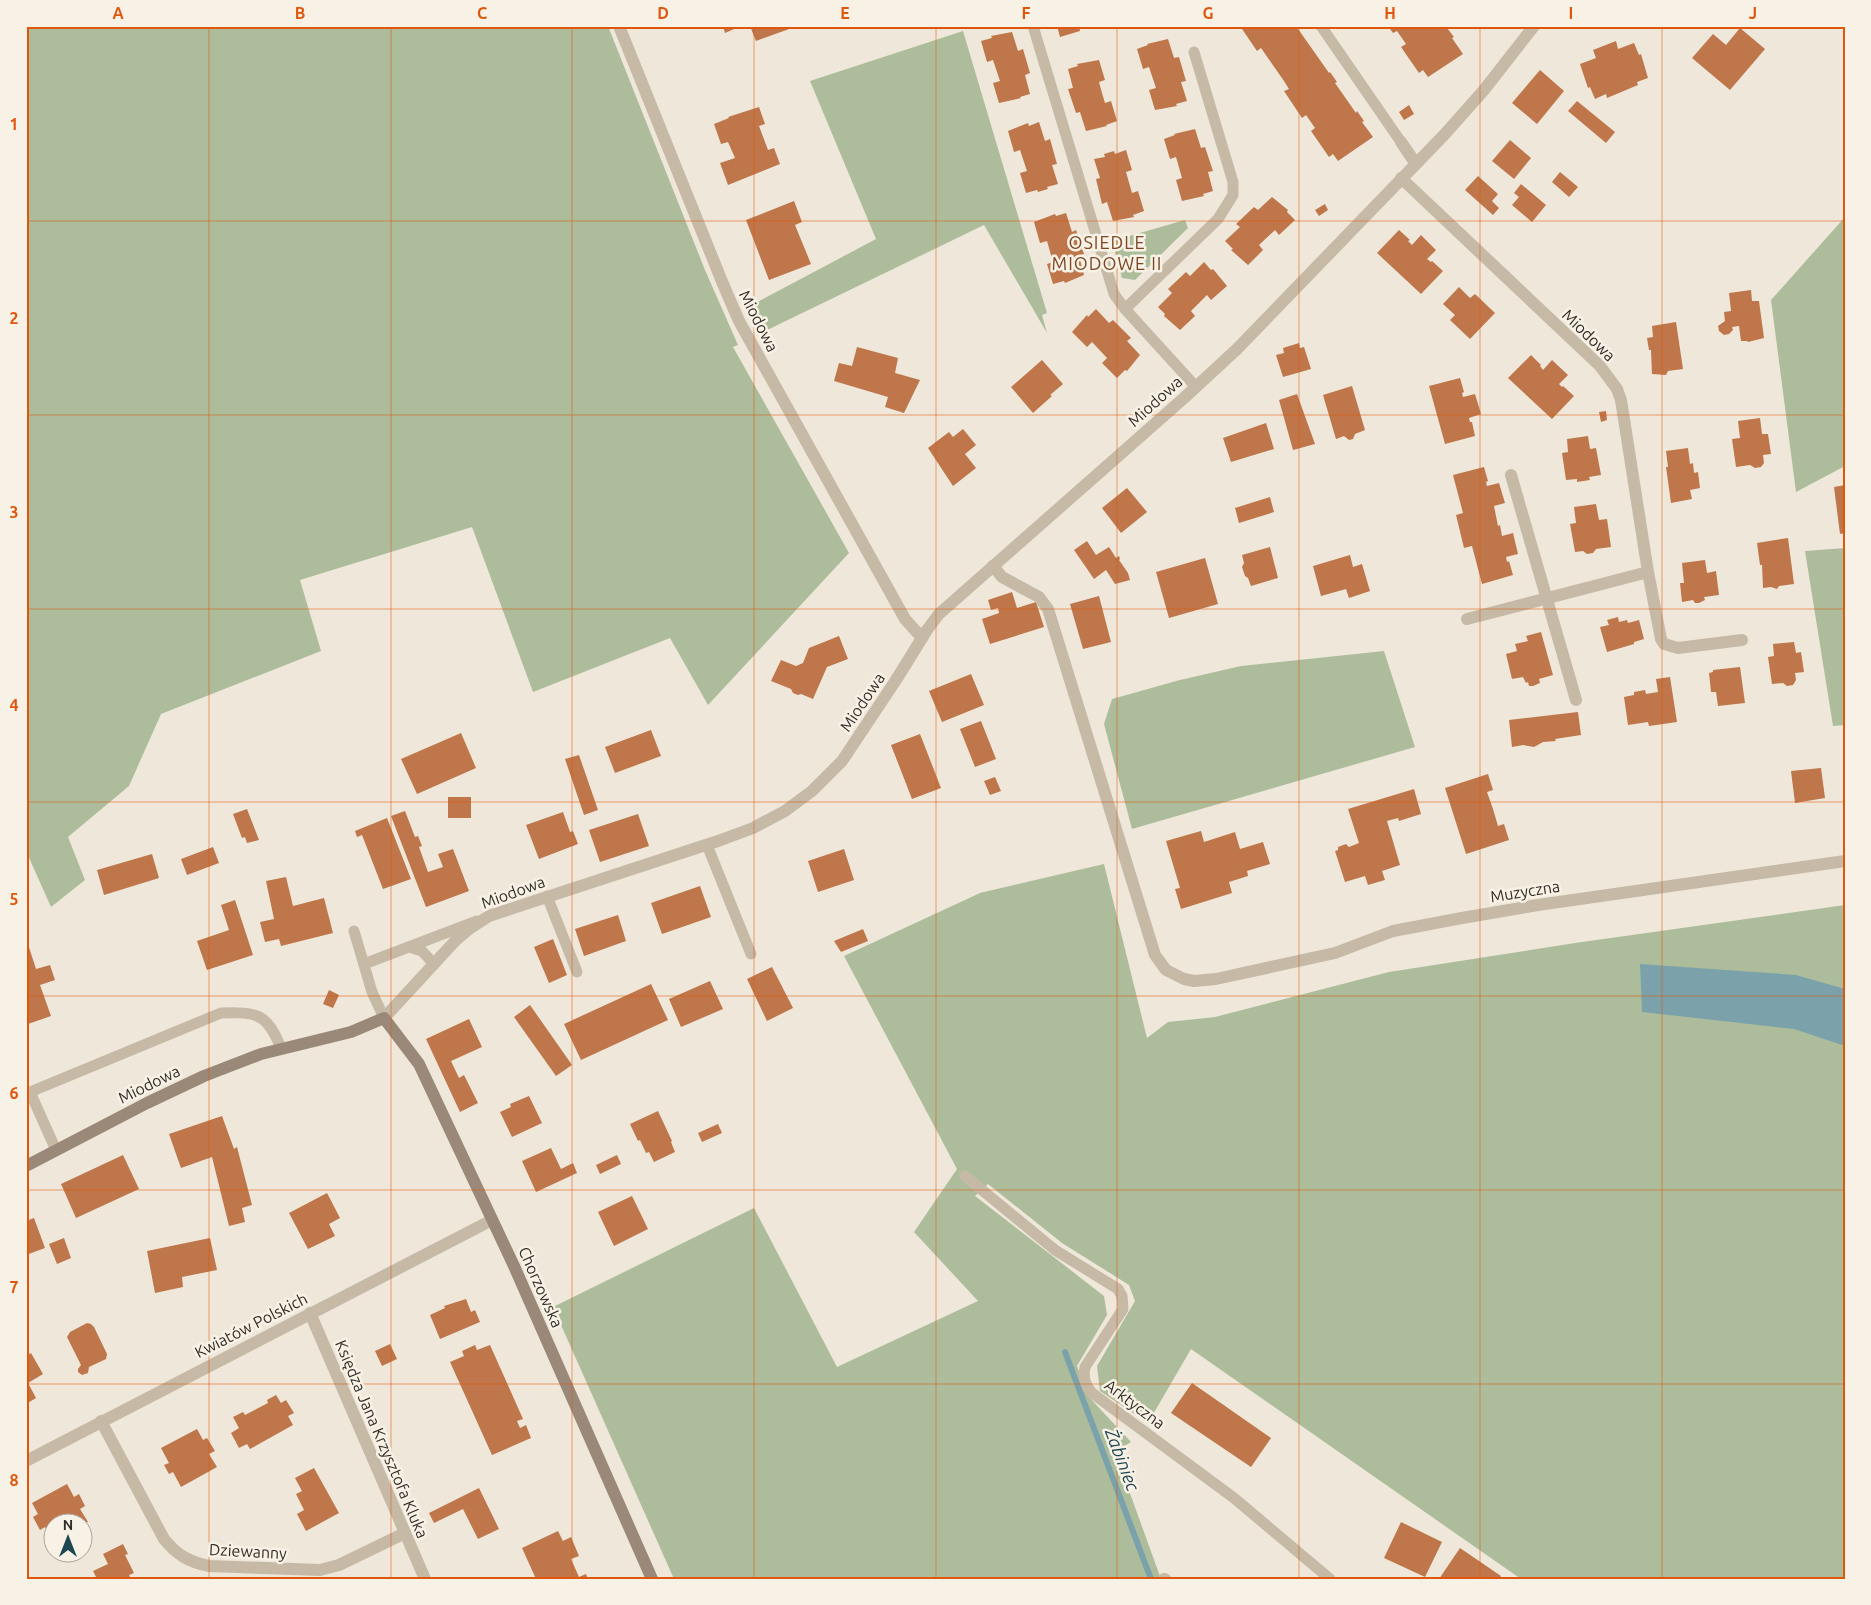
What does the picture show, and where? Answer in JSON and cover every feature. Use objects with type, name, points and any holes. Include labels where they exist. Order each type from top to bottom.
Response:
[{"type":"street","name":"Miodowa","points":[[619,26],[722,284],[739,321],[905,619],[922,638]]},
{"type":"street","name":"Miodowa","points":[[26,1166],[204,1076],[281,1048],[351,1032],[384,1018],[464,932],[489,916],[745,832],[800,800],[842,761],[922,638],[945,608],[1237,349],[1416,164],[1484,90],[1534,26]]},
{"type":"street","points":[[1401,142],[1416,164]]},
{"type":"street","name":"Miodowa","points":[[1401,178],[1600,366],[1617,388],[1624,416],[1648,572],[1661,639],[1664,644],[1678,648],[1742,640]]},
{"type":"street","points":[[1512,475],[1576,700]]},
{"type":"street","name":"Muzyczna","points":[[993,566],[1002,577],[1038,597],[1048,609],[1155,955],[1166,970],[1184,978],[1194,981],[1216,979],[1335,953],[1394,931],[1462,918],[1845,861]]},
{"type":"street","points":[[1467,619],[1648,572]]},
{"type":"street","name":"Chorzowska","points":[[384,1018],[418,1064],[492,1220],[652,1579]]},
{"type":"street","name":"Kwiatów Polskich","points":[[26,1461],[492,1220]]},
{"type":"street","name":"Księdza Jana Krzysztofa Kluka","points":[[310,1313],[425,1579]]},
{"type":"street","name":"Dziewanny","points":[[101,1421],[164,1539],[184,1558],[196,1563],[209,1566],[320,1570],[339,1565],[405,1533]]},
{"type":"lane","points":[[1033,26],[1111,288],[1125,308],[1196,387]]},
{"type":"lane","points":[[1321,26],[1401,142]]},
{"type":"lane","points":[[1125,308],[1218,219],[1233,195],[1233,182],[1194,52]]},
{"type":"lane","points":[[707,845],[751,954]]},
{"type":"lane","points":[[547,896],[577,972]]},
{"type":"lane","points":[[364,964],[489,916]]},
{"type":"lane","points":[[354,931],[372,992],[384,1018]]},
{"type":"lane","points":[[409,946],[422,951],[434,964]]},
{"type":"lane","points":[[56,1150],[30,1092],[221,1013],[247,1013],[258,1016],[268,1022],[281,1048]]},
{"type":"lane","name":"Arktyczna","points":[[964,1176],[1055,1250],[1118,1289],[1122,1296],[1123,1309],[1085,1367],[1083,1375],[1092,1393],[1234,1498],[1330,1579]]},
{"type":"green space","points":[[26,26],[608,26],[705,270],[738,345],[733,347],[849,553],[708,705],[670,638],[533,692],[472,527],[300,580],[321,651],[161,714],[129,786],[68,837],[85,880],[51,907],[26,851]]},
{"type":"green space","points":[[963,31],[1047,313],[1042,315],[1047,333],[984,225],[759,334],[748,307],[876,239],[810,81]]},
{"type":"green space","points":[[1845,217],[1845,466],[1796,492],[1771,300]]},
{"type":"green space","points":[[1185,220],[1188,228],[1135,280],[1122,278],[1112,241]]},
{"type":"green space","points":[[1845,548],[1845,725],[1833,726],[1805,551]]},
{"type":"green space","points":[[1384,651],[1415,747],[1132,829],[1104,724],[1112,699],[1180,680],[1241,666]]},
{"type":"green space","points":[[1104,864],[1147,1038],[1168,1022],[1215,1017],[1389,972],[1575,943],[1845,905],[1845,1579],[1521,1579],[1191,1349],[1148,1423],[1100,1391],[1097,1366],[1135,1301],[1129,1285],[1062,1243],[988,1184],[975,1196],[1104,1296],[1107,1315],[1077,1366],[1088,1396],[1131,1442],[1115,1452],[1161,1579],[674,1579],[553,1307],[754,1208],[837,1367],[978,1301],[914,1232],[957,1169],[844,956],[980,893]]},
{"type":"water","points":[[1640,964],[1796,975],[1845,989],[1845,1046],[1794,1029],[1642,1012]]},
{"type":"building","points":[[723,26],[741,26],[725,33]]},
{"type":"building","points":[[750,26],[791,26],[792,28],[756,41]]},
{"type":"building","points":[[1057,26],[1079,26],[1080,31],[1060,37]]},
{"type":"building","points":[[1240,26],[1296,26],[1337,82],[1335,83],[1356,113],[1357,111],[1364,121],[1362,122],[1373,137],[1338,161],[1333,154],[1329,157],[1311,131],[1315,128],[1306,115],[1302,118],[1284,91],[1289,89],[1284,81],[1261,48],[1257,51]]},
{"type":"building","points":[[1388,26],[1444,26],[1454,37],[1452,38],[1463,54],[1428,77],[1423,70],[1419,73],[1401,47],[1406,44],[1397,31],[1393,33]]},
{"type":"building","points":[[1740,28],[1765,49],[1730,90],[1692,58],[1713,34],[1726,45]]},
{"type":"building","points":[[1012,32],[1018,51],[1023,49],[1030,73],[1025,75],[1030,94],[999,103],[993,83],[1000,81],[993,60],[987,62],[981,41],[992,38],[991,36]]},
{"type":"building","points":[[1168,39],[1174,58],[1179,57],[1186,81],[1181,82],[1187,101],[1176,104],[1177,106],[1155,110],[1149,90],[1156,88],[1149,67],[1143,69],[1137,49],[1147,44]]},
{"type":"building","points":[[1616,41],[1618,49],[1634,43],[1639,55],[1641,54],[1648,78],[1637,82],[1638,85],[1607,98],[1606,94],[1595,99],[1590,87],[1588,88],[1580,64],[1596,58],[1593,50]]},
{"type":"building","points":[[1099,60],[1105,80],[1099,82],[1102,93],[1105,103],[1111,101],[1117,121],[1107,126],[1086,131],[1080,112],[1076,113],[1068,89],[1073,88],[1068,69],[1078,66],[1077,64]]},
{"type":"building","points":[[1540,70],[1564,91],[1537,124],[1512,103]]},
{"type":"building","points":[[1577,101],[1615,132],[1606,143],[1568,111]]},
{"type":"building","points":[[1409,105],[1414,114],[1404,120],[1399,112]]},
{"type":"building","points":[[759,107],[765,124],[759,126],[768,150],[774,148],[780,164],[728,185],[720,163],[735,158],[728,142],[721,144],[714,124],[728,117]]},
{"type":"building","points":[[1039,122],[1045,141],[1050,139],[1057,164],[1052,165],[1058,184],[1038,192],[1037,190],[1026,193],[1020,173],[1027,171],[1020,150],[1014,152],[1008,131],[1028,123],[1029,126]]},
{"type":"building","points":[[1195,129],[1201,148],[1205,147],[1213,171],[1208,172],[1213,191],[1203,194],[1204,196],[1182,201],[1176,180],[1182,178],[1176,157],[1170,159],[1164,139],[1174,134]]},
{"type":"building","points":[[1510,140],[1531,158],[1514,179],[1492,161]]},
{"type":"building","points":[[1126,150],[1132,170],[1126,172],[1132,193],[1138,191],[1144,211],[1133,215],[1134,217],[1113,221],[1107,202],[1102,204],[1096,179],[1100,178],[1094,159],[1105,157],[1104,154],[1114,151],[1115,154]]},
{"type":"building","points":[[1560,172],[1578,187],[1569,197],[1552,182]]},
{"type":"building","points":[[1478,176],[1498,194],[1492,201],[1499,208],[1493,215],[1465,190]]},
{"type":"building","points":[[1521,184],[1546,205],[1532,222],[1512,205],[1519,197],[1514,193]]},
{"type":"building","points":[[1272,197],[1288,210],[1287,212],[1295,220],[1279,235],[1275,230],[1259,245],[1263,250],[1248,265],[1231,250],[1233,249],[1225,241],[1240,227],[1236,224],[1254,207],[1258,210]]},
{"type":"building","points":[[794,201],[802,222],[795,225],[811,264],[769,280],[746,220]]},
{"type":"building","points":[[1325,204],[1328,210],[1319,216],[1315,210]]},
{"type":"building","points":[[1066,213],[1072,232],[1076,230],[1084,254],[1079,256],[1084,275],[1065,283],[1064,281],[1053,284],[1047,264],[1053,262],[1047,241],[1040,243],[1034,222],[1055,214],[1056,216]]},
{"type":"building","points":[[1399,230],[1410,240],[1408,241],[1412,245],[1421,235],[1436,250],[1427,259],[1443,271],[1421,294],[1377,253]]},
{"type":"building","points":[[1204,262],[1211,270],[1213,269],[1227,286],[1211,300],[1207,295],[1191,311],[1195,316],[1180,330],[1164,316],[1165,314],[1158,307],[1172,293],[1168,289],[1186,272],[1190,276]]},
{"type":"building","points":[[1459,287],[1470,298],[1475,294],[1495,313],[1470,339],[1450,320],[1455,315],[1443,304]]},
{"type":"building","points":[[1751,290],[1752,301],[1759,301],[1764,338],[1748,342],[1741,341],[1739,326],[1732,327],[1733,330],[1729,334],[1724,335],[1719,331],[1718,326],[1725,321],[1724,312],[1731,311],[1729,293]]},
{"type":"building","points":[[1096,309],[1109,323],[1113,320],[1131,338],[1127,341],[1140,355],[1127,371],[1125,370],[1117,378],[1102,363],[1107,358],[1092,342],[1087,347],[1072,332],[1087,315],[1088,317]]},
{"type":"building","points":[[1676,322],[1683,369],[1668,371],[1666,375],[1652,374],[1651,350],[1649,350],[1647,338],[1653,337],[1652,326]]},
{"type":"building","points":[[1299,343],[1300,348],[1304,347],[1311,369],[1283,377],[1276,355],[1284,353],[1283,348]]},
{"type":"building","points":[[857,347],[898,358],[895,373],[920,380],[904,413],[885,407],[888,397],[834,381],[839,363],[852,366]]},
{"type":"building","points":[[1531,355],[1541,365],[1543,370],[1552,360],[1568,375],[1559,384],[1574,396],[1552,419],[1508,378]]},
{"type":"building","points":[[1042,360],[1063,384],[1033,413],[1011,387]]},
{"type":"building","points":[[1460,378],[1464,392],[1462,393],[1463,397],[1475,394],[1481,414],[1469,418],[1470,422],[1472,422],[1475,436],[1445,444],[1429,386]]},
{"type":"building","points":[[1352,386],[1365,430],[1355,434],[1353,439],[1349,440],[1344,436],[1336,439],[1323,395]]},
{"type":"building","points":[[1297,394],[1315,444],[1293,450],[1279,400]]},
{"type":"building","points":[[1606,411],[1607,420],[1601,422],[1599,412]]},
{"type":"building","points":[[1760,418],[1762,434],[1768,434],[1771,454],[1763,455],[1764,463],[1761,467],[1755,468],[1750,465],[1736,467],[1732,439],[1740,438],[1738,421]]},
{"type":"building","points":[[1266,423],[1274,449],[1231,462],[1223,438]]},
{"type":"building","points":[[963,429],[976,445],[965,454],[976,468],[953,486],[928,448],[949,432],[953,437]]},
{"type":"building","points":[[1588,436],[1590,449],[1596,448],[1601,475],[1589,477],[1590,480],[1577,482],[1577,479],[1566,480],[1562,453],[1568,452],[1567,439]]},
{"type":"building","points":[[1688,448],[1690,464],[1693,463],[1694,473],[1698,472],[1700,488],[1690,490],[1692,499],[1671,503],[1666,467],[1668,467],[1666,451]]},
{"type":"building","points":[[1484,467],[1488,481],[1486,482],[1487,486],[1499,483],[1505,503],[1494,506],[1498,526],[1500,525],[1502,536],[1513,533],[1518,554],[1506,557],[1513,575],[1482,584],[1472,546],[1464,548],[1456,515],[1463,513],[1453,475]]},
{"type":"building","points":[[1845,485],[1845,533],[1840,534],[1834,487]]},
{"type":"building","points":[[1127,488],[1147,512],[1121,533],[1102,508]]},
{"type":"building","points":[[1270,497],[1274,512],[1239,523],[1235,508]]},
{"type":"building","points":[[1596,504],[1599,520],[1607,519],[1611,547],[1596,549],[1593,553],[1587,554],[1583,551],[1575,552],[1570,524],[1576,523],[1574,507]]},
{"type":"building","points":[[1788,538],[1794,584],[1779,586],[1777,589],[1771,587],[1763,588],[1762,565],[1760,565],[1757,543]]},
{"type":"building","points":[[1087,541],[1096,555],[1109,547],[1116,558],[1119,556],[1119,560],[1128,573],[1130,580],[1115,584],[1106,570],[1094,579],[1074,550]]},
{"type":"building","points":[[1270,547],[1278,578],[1251,586],[1242,567],[1244,563],[1242,555]]},
{"type":"building","points":[[1350,555],[1353,567],[1362,564],[1370,591],[1349,598],[1346,589],[1321,596],[1313,566]]},
{"type":"building","points":[[1205,558],[1218,604],[1169,618],[1156,572]]},
{"type":"building","points":[[1705,560],[1707,573],[1716,571],[1719,595],[1704,597],[1705,600],[1699,603],[1695,603],[1693,600],[1682,602],[1680,583],[1684,583],[1682,563]]},
{"type":"building","points":[[1012,592],[1017,608],[1036,602],[1044,627],[990,644],[982,619],[999,613],[998,608],[991,610],[988,600]]},
{"type":"building","points":[[1099,596],[1111,642],[1083,649],[1070,604]]},
{"type":"building","points":[[1618,617],[1619,622],[1627,620],[1628,623],[1639,620],[1644,639],[1607,652],[1600,627],[1609,625],[1607,620]]},
{"type":"building","points":[[1541,632],[1553,675],[1539,679],[1540,683],[1529,686],[1523,677],[1512,679],[1506,654],[1517,651],[1515,644],[1528,641],[1526,636]]},
{"type":"building","points":[[839,636],[848,659],[827,667],[813,699],[793,693],[791,689],[771,681],[781,660],[796,666],[803,663],[809,648]]},
{"type":"building","points":[[1794,642],[1796,653],[1801,652],[1804,672],[1795,673],[1796,680],[1793,685],[1787,686],[1783,683],[1772,684],[1768,657],[1774,656],[1773,644]]},
{"type":"building","points":[[1740,667],[1745,703],[1718,706],[1716,692],[1711,692],[1709,673],[1713,672],[1713,670]]},
{"type":"building","points":[[971,674],[984,705],[942,722],[929,691]]},
{"type":"building","points":[[1670,677],[1677,722],[1649,726],[1648,722],[1628,725],[1624,697],[1634,695],[1634,692],[1645,690],[1646,694],[1658,692],[1656,679]]},
{"type":"building","points":[[1578,712],[1581,735],[1543,742],[1534,747],[1523,745],[1512,747],[1509,720]]},
{"type":"building","points":[[981,721],[996,759],[975,767],[960,729]]},
{"type":"building","points":[[651,730],[661,756],[615,773],[605,747]]},
{"type":"building","points":[[461,733],[476,768],[417,794],[401,759]]},
{"type":"building","points":[[920,734],[941,788],[912,799],[891,745]]},
{"type":"building","points":[[579,755],[598,810],[584,815],[565,759]]},
{"type":"building","points":[[1821,768],[1825,798],[1795,803],[1791,771]]},
{"type":"building","points":[[1488,774],[1493,790],[1487,792],[1498,826],[1504,824],[1509,840],[1466,854],[1445,788]]},
{"type":"building","points":[[995,777],[1001,791],[990,795],[984,781]]},
{"type":"building","points":[[1414,789],[1421,814],[1399,821],[1398,818],[1387,821],[1400,865],[1382,871],[1385,880],[1368,885],[1365,876],[1345,882],[1335,851],[1338,850],[1338,847],[1346,844],[1349,847],[1359,843],[1348,809]]},
{"type":"building","points":[[448,797],[471,797],[471,818],[448,818]]},
{"type":"building","points":[[247,809],[259,840],[247,843],[245,837],[242,838],[233,814]]},
{"type":"building","points":[[405,811],[415,837],[418,836],[422,846],[419,847],[428,872],[443,867],[438,854],[453,849],[469,891],[426,907],[391,816]]},
{"type":"building","points":[[563,812],[570,832],[573,831],[578,844],[539,859],[526,825]]},
{"type":"building","points":[[638,814],[649,846],[600,862],[589,830]]},
{"type":"building","points":[[387,818],[411,879],[383,889],[362,835],[357,837],[355,831]]},
{"type":"building","points":[[1201,831],[1204,842],[1235,832],[1240,849],[1263,842],[1270,864],[1247,871],[1248,876],[1229,882],[1232,893],[1181,909],[1175,889],[1180,888],[1166,841]]},
{"type":"building","points":[[213,847],[219,863],[187,875],[181,859]]},
{"type":"building","points":[[844,849],[854,880],[818,892],[808,861]]},
{"type":"building","points":[[152,854],[159,878],[104,895],[97,870]]},
{"type":"building","points":[[286,877],[293,906],[324,898],[333,933],[281,946],[279,939],[265,942],[260,922],[274,919],[266,881]]},
{"type":"building","points":[[700,886],[711,917],[662,934],[651,903]]},
{"type":"building","points":[[235,900],[253,955],[207,970],[197,941],[229,930],[221,905]]},
{"type":"building","points":[[618,915],[626,941],[584,956],[575,929]]},
{"type":"building","points":[[863,929],[868,941],[841,952],[834,941]]},
{"type":"building","points":[[26,938],[36,969],[50,965],[55,980],[40,985],[51,1016],[28,1024],[26,1019]]},
{"type":"building","points":[[553,939],[567,975],[549,983],[534,947]]},
{"type":"building","points":[[772,967],[793,1008],[767,1021],[747,979]]},
{"type":"building","points":[[710,981],[723,1009],[681,1027],[669,999]]},
{"type":"building","points":[[651,984],[668,1020],[581,1060],[564,1024]]},
{"type":"building","points":[[329,990],[339,995],[333,1008],[323,1004]]},
{"type":"building","points":[[530,1005],[572,1065],[556,1076],[514,1017]]},
{"type":"building","points":[[469,1019],[482,1047],[451,1061],[459,1078],[464,1075],[478,1103],[460,1112],[426,1039]]},
{"type":"building","points":[[529,1096],[542,1123],[512,1137],[500,1112],[511,1107],[510,1104]]},
{"type":"building","points":[[658,1111],[675,1152],[654,1162],[649,1152],[646,1153],[640,1140],[638,1141],[630,1124]]},
{"type":"building","points":[[222,1116],[234,1149],[237,1147],[252,1205],[242,1208],[245,1222],[229,1226],[212,1157],[181,1168],[169,1134]]},
{"type":"building","points":[[718,1124],[722,1133],[702,1142],[698,1133]]},
{"type":"building","points":[[551,1148],[561,1169],[573,1163],[577,1173],[536,1192],[522,1161]]},
{"type":"building","points":[[123,1155],[139,1189],[76,1218],[61,1184]]},
{"type":"building","points":[[617,1155],[621,1164],[600,1174],[596,1165]]},
{"type":"building","points":[[327,1193],[340,1218],[329,1224],[335,1236],[308,1249],[289,1213]]},
{"type":"building","points":[[632,1196],[648,1229],[614,1246],[598,1212]]},
{"type":"building","points":[[34,1218],[45,1248],[26,1255],[26,1221]]},
{"type":"building","points":[[64,1238],[71,1258],[57,1264],[49,1244]]},
{"type":"building","points":[[210,1238],[217,1270],[182,1277],[183,1287],[155,1293],[147,1251]]},
{"type":"building","points":[[466,1299],[471,1312],[475,1310],[480,1322],[440,1339],[430,1315],[445,1308],[444,1306]]},
{"type":"building","points":[[87,1323],[94,1327],[107,1354],[106,1359],[89,1367],[88,1373],[82,1375],[78,1372],[81,1365],[67,1337],[70,1332]]},
{"type":"building","points":[[390,1344],[397,1359],[382,1366],[375,1351]]},
{"type":"building","points":[[475,1345],[477,1350],[490,1345],[523,1419],[517,1421],[520,1428],[526,1425],[531,1438],[492,1455],[450,1362],[464,1356],[462,1351]]},
{"type":"building","points":[[31,1353],[43,1374],[28,1383],[36,1398],[26,1404],[26,1356]]},
{"type":"building","points":[[1192,1383],[1271,1438],[1251,1467],[1171,1413]]},
{"type":"building","points":[[276,1395],[281,1403],[286,1400],[294,1413],[288,1416],[293,1425],[250,1449],[247,1444],[239,1448],[231,1433],[239,1428],[233,1417],[243,1412],[245,1415],[268,1403],[267,1400]]},
{"type":"building","points":[[197,1429],[203,1440],[207,1438],[215,1451],[209,1454],[217,1467],[181,1487],[173,1472],[169,1474],[164,1465],[169,1463],[161,1448]]},
{"type":"building","points":[[314,1468],[339,1513],[306,1531],[297,1514],[304,1510],[296,1494],[302,1491],[295,1478]]},
{"type":"building","points":[[67,1484],[74,1497],[79,1494],[85,1506],[80,1509],[82,1512],[42,1512],[42,1529],[40,1530],[33,1517],[38,1514],[32,1503]]},
{"type":"building","points":[[479,1488],[499,1529],[478,1539],[463,1509],[434,1523],[429,1513]]},
{"type":"building","points":[[1401,1522],[1442,1542],[1425,1577],[1384,1558]]},
{"type":"building","points":[[558,1531],[563,1541],[571,1537],[579,1556],[571,1559],[579,1577],[586,1574],[588,1579],[536,1579],[522,1548]]},
{"type":"building","points":[[123,1544],[128,1554],[125,1555],[134,1573],[129,1575],[131,1579],[97,1579],[93,1571],[108,1564],[103,1554]]},
{"type":"building","points":[[1460,1548],[1501,1576],[1499,1579],[1439,1579]]},
{"type":"waterway","name":"Żabiniec","points":[[1065,1352],[1151,1579]]},
{"type":"district","name":"OSIEDLE MIODOWE II","points":[[1107,253]]}]
